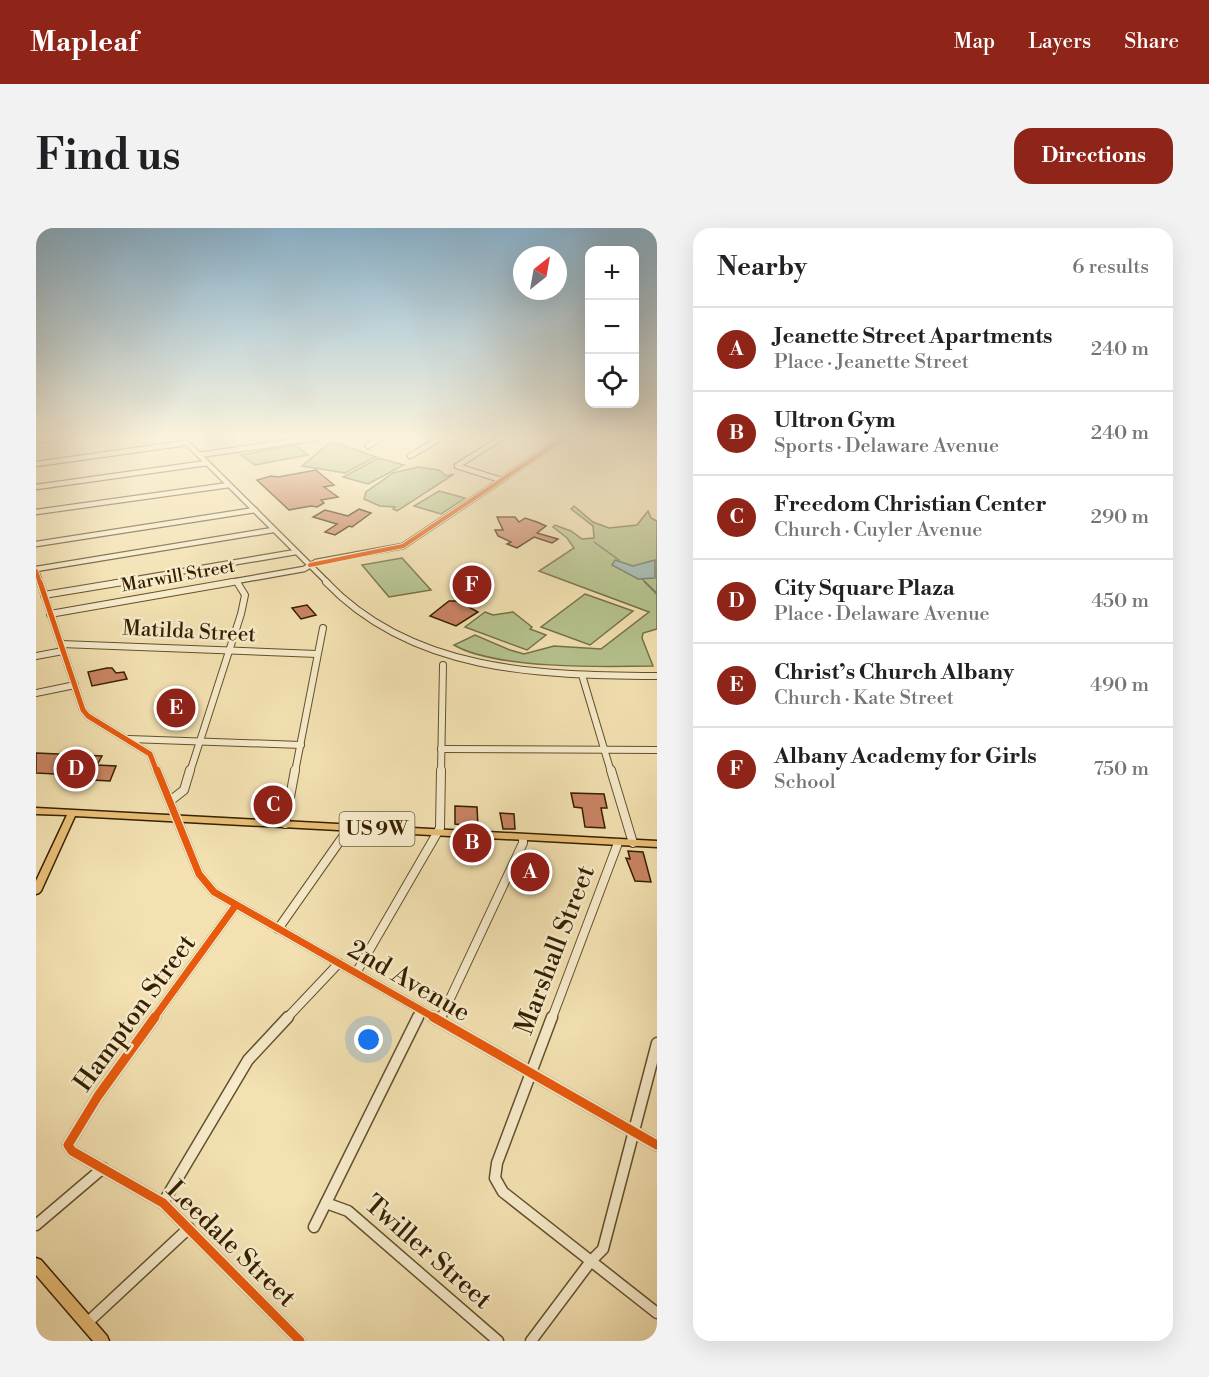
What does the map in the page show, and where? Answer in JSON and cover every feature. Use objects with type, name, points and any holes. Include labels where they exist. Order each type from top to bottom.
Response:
[{"type":"main road","points":[[36,811],[73,812],[36,891]]},
{"type":"main road","name":"US 9W","points":[[73,812],[657,844]]},
{"type":"main road","points":[[36,1265],[102,1341]]},
{"type":"street","points":[[36,514],[194,490]]},
{"type":"street","points":[[234,490],[354,610],[406,640],[429,649],[492,665],[582,675],[657,676]]},
{"type":"street","name":"Marwill Street","points":[[50,614],[237,581],[304,568],[315,562],[403,546],[486,490]]},
{"type":"street","points":[[36,544],[255,510]]},
{"type":"street","points":[[36,574],[273,530]]},
{"type":"street","points":[[44,595],[296,552]]},
{"type":"street","name":"2nd Avenue","points":[[36,574],[83,710],[88,716],[129,739],[150,754],[199,874],[214,892],[657,1145]]},
{"type":"street","points":[[170,801],[184,789],[245,598],[244,591],[237,581]]},
{"type":"street","points":[[285,824],[323,628]]},
{"type":"street","name":"Matilda Street","points":[[61,644],[317,654]]},
{"type":"street","points":[[36,656],[63,651]]},
{"type":"street","points":[[356,973],[440,828],[443,665]]},
{"type":"street","points":[[582,675],[633,843]]},
{"type":"street","points":[[36,693],[75,685]]},
{"type":"street","points":[[129,739],[302,745]]},
{"type":"street","points":[[441,749],[657,750]]},
{"type":"street","points":[[278,929],[349,828]]},
{"type":"street","points":[[440,1020],[523,843],[523,837]]},
{"type":"street","name":"Marshall Street","points":[[591,1261],[503,1192],[496,1182],[497,1163],[618,843]]},
{"type":"street","name":"Hampton Street","points":[[69,1145],[71,1137],[98,1096],[236,906]]},
{"type":"street","points":[[163,1203],[248,1060],[262,1042],[339,963]]},
{"type":"street","points":[[314,1227],[421,1010]]},
{"type":"street","points":[[531,1341],[591,1261],[603,1249],[657,1043]]},
{"type":"street","name":"Leedale Street","points":[[69,1145],[72,1152],[163,1203],[300,1341]]},
{"type":"street","points":[[36,1225],[103,1168]]},
{"type":"street","name":"Twiller Street","points":[[326,1203],[348,1211],[498,1341]]},
{"type":"street","points":[[87,1323],[189,1228]]},
{"type":"street","points":[[591,1261],[657,1313]]},
{"type":"green space","points":[[369,490],[429,490],[397,511],[393,509],[395,507],[380,506],[364,499]]},
{"type":"green space","points":[[439,491],[465,498],[441,514],[414,506]]},
{"type":"green space","points":[[574,506],[593,522],[609,528],[637,525],[648,511],[651,518],[657,521],[657,629],[643,633],[642,638],[653,666],[550,665],[495,659],[454,645],[475,635],[524,654],[554,646],[601,649],[649,612],[539,571],[574,548],[567,538],[553,527],[555,525],[571,531],[582,539],[594,538],[593,526],[571,509]]},
{"type":"green space","points":[[402,558],[431,590],[389,597],[362,565]]},
{"type":"green space","points":[[585,594],[633,611],[590,645],[541,627]]},
{"type":"green space","points":[[485,612],[493,615],[513,612],[532,627],[530,629],[546,635],[527,650],[465,627]]},
{"type":"water","points":[[615,560],[633,566],[655,560],[655,578],[638,579],[612,565]]},
{"type":"building","points":[[268,490],[328,490],[338,497],[321,500],[324,503],[317,507],[289,510]]},
{"type":"building","points":[[359,509],[371,513],[352,527],[349,526],[335,535],[325,532],[337,524],[313,517],[325,510],[348,516]]},
{"type":"building","points":[[497,517],[515,517],[519,522],[525,518],[537,522],[546,526],[537,533],[558,539],[552,543],[534,537],[517,548],[507,544],[511,542],[498,536],[495,530],[503,530]]},
{"type":"building","points":[[449,601],[458,601],[478,612],[456,626],[430,616]]},
{"type":"building","points":[[307,605],[316,615],[301,619],[292,608]]},
{"type":"building","points":[[112,668],[116,673],[124,672],[127,679],[92,686],[88,672]]},
{"type":"building","points":[[161,698],[186,699],[191,704],[196,704],[193,716],[187,715],[188,713],[156,713]]},
{"type":"building","points":[[36,753],[102,756],[97,765],[116,766],[110,781],[92,780],[94,776],[36,773]]},
{"type":"building","points":[[571,793],[604,794],[607,808],[601,808],[605,828],[585,827],[582,808],[574,807]]},
{"type":"building","points":[[455,806],[477,807],[478,827],[455,824]]},
{"type":"building","points":[[500,813],[514,814],[515,829],[503,829]]},
{"type":"building","points":[[628,851],[643,852],[651,882],[635,881],[626,858],[630,859]]},
{"type":"building","points":[[529,854],[545,858],[536,880],[519,874]]},
{"type":"waterway","points":[[594,542],[619,560]]},
{"type":"waterway","points":[[642,579],[657,594]]},
{"type":"cycle path","points":[[310,565],[403,546],[487,490]]},
{"type":"cycle path","points":[[36,571],[83,710],[88,716],[150,754],[199,874],[214,892],[657,1145]]},
{"type":"cycle path","points":[[236,905],[98,1096],[68,1145],[72,1151],[163,1203],[300,1341]]},
{"type":"place","name":"Albany Academy for Girls","points":[[472,585]]},
{"type":"place","name":"Christ’s Church Albany","points":[[176,708]]},
{"type":"place","name":"City Square Plaza","points":[[76,769]]},
{"type":"place","name":"Freedom Christian Center","points":[[273,805]]},
{"type":"place","name":"Ultron Gym","points":[[472,843]]},
{"type":"place","name":"Jeanette Street Apartments","points":[[530,872]]}]
